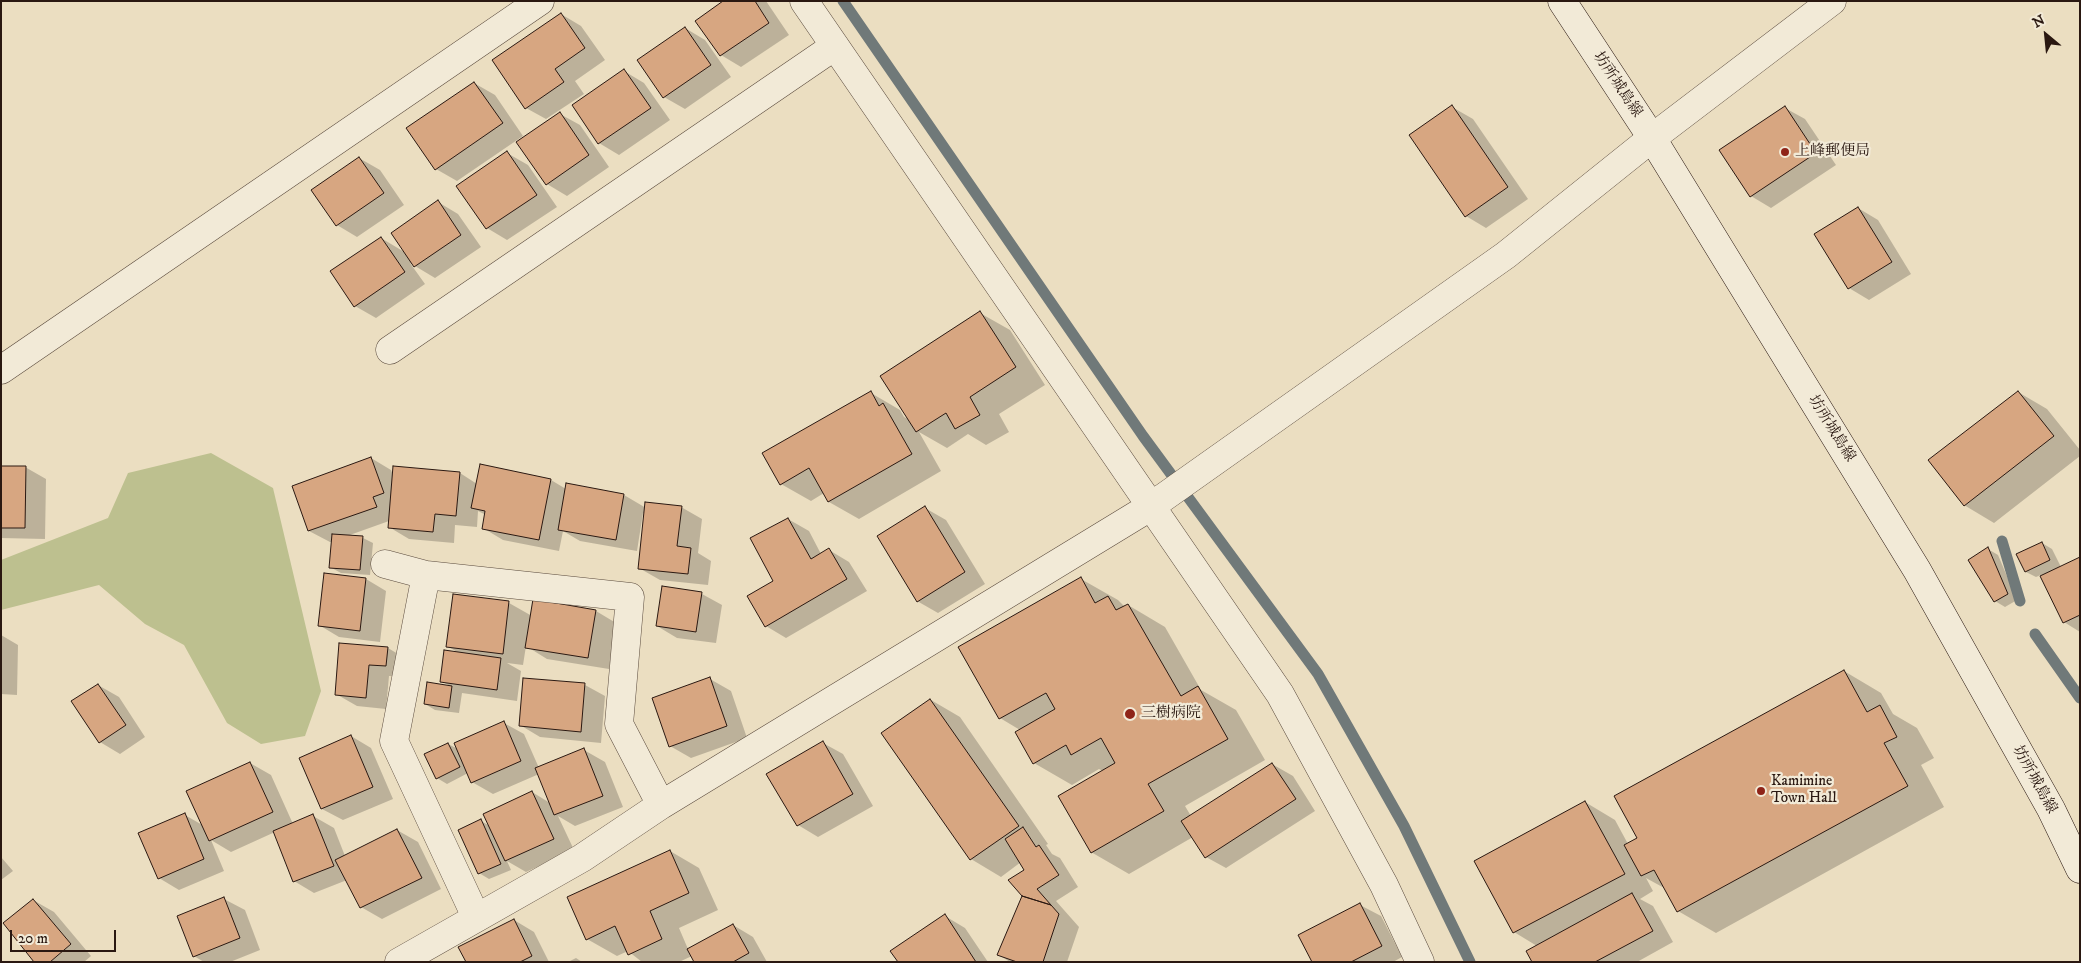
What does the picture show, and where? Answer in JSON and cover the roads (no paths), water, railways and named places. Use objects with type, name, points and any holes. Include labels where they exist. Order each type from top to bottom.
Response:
[{"type":"street","points":[[1,370],[540,1]]},
{"type":"street","points":[[804,1],[1280,694],[1384,885],[1420,962]]},
{"type":"street","name":"坊所城島線","points":[[1562,1],[1652,138],[1917,570],[2050,809],[2080,869]]},
{"type":"street","points":[[398,962],[582,858],[661,805],[1150,507],[1506,255],[1652,138],[1832,1]]},
{"type":"street","points":[[390,350],[835,46]]},
{"type":"street","points":[[385,564],[426,575],[630,597],[619,724],[661,805]]},
{"type":"street","points":[[426,575],[394,742],[476,917]]},
{"type":"waterway","points":[[843,1],[1143,436],[1318,674],[1404,826],[1470,962]]},
{"type":"waterway","points":[[2002,541],[2020,601]]},
{"type":"waterway","points":[[2035,634],[2080,698]]},
{"type":"place","name":"上峰郵便局","points":[[1785,152]]},
{"type":"place","name":"三樹病院","points":[[1130,714]]},
{"type":"place","name":"Kamimine Town Hall","points":[[1761,791]]}]
